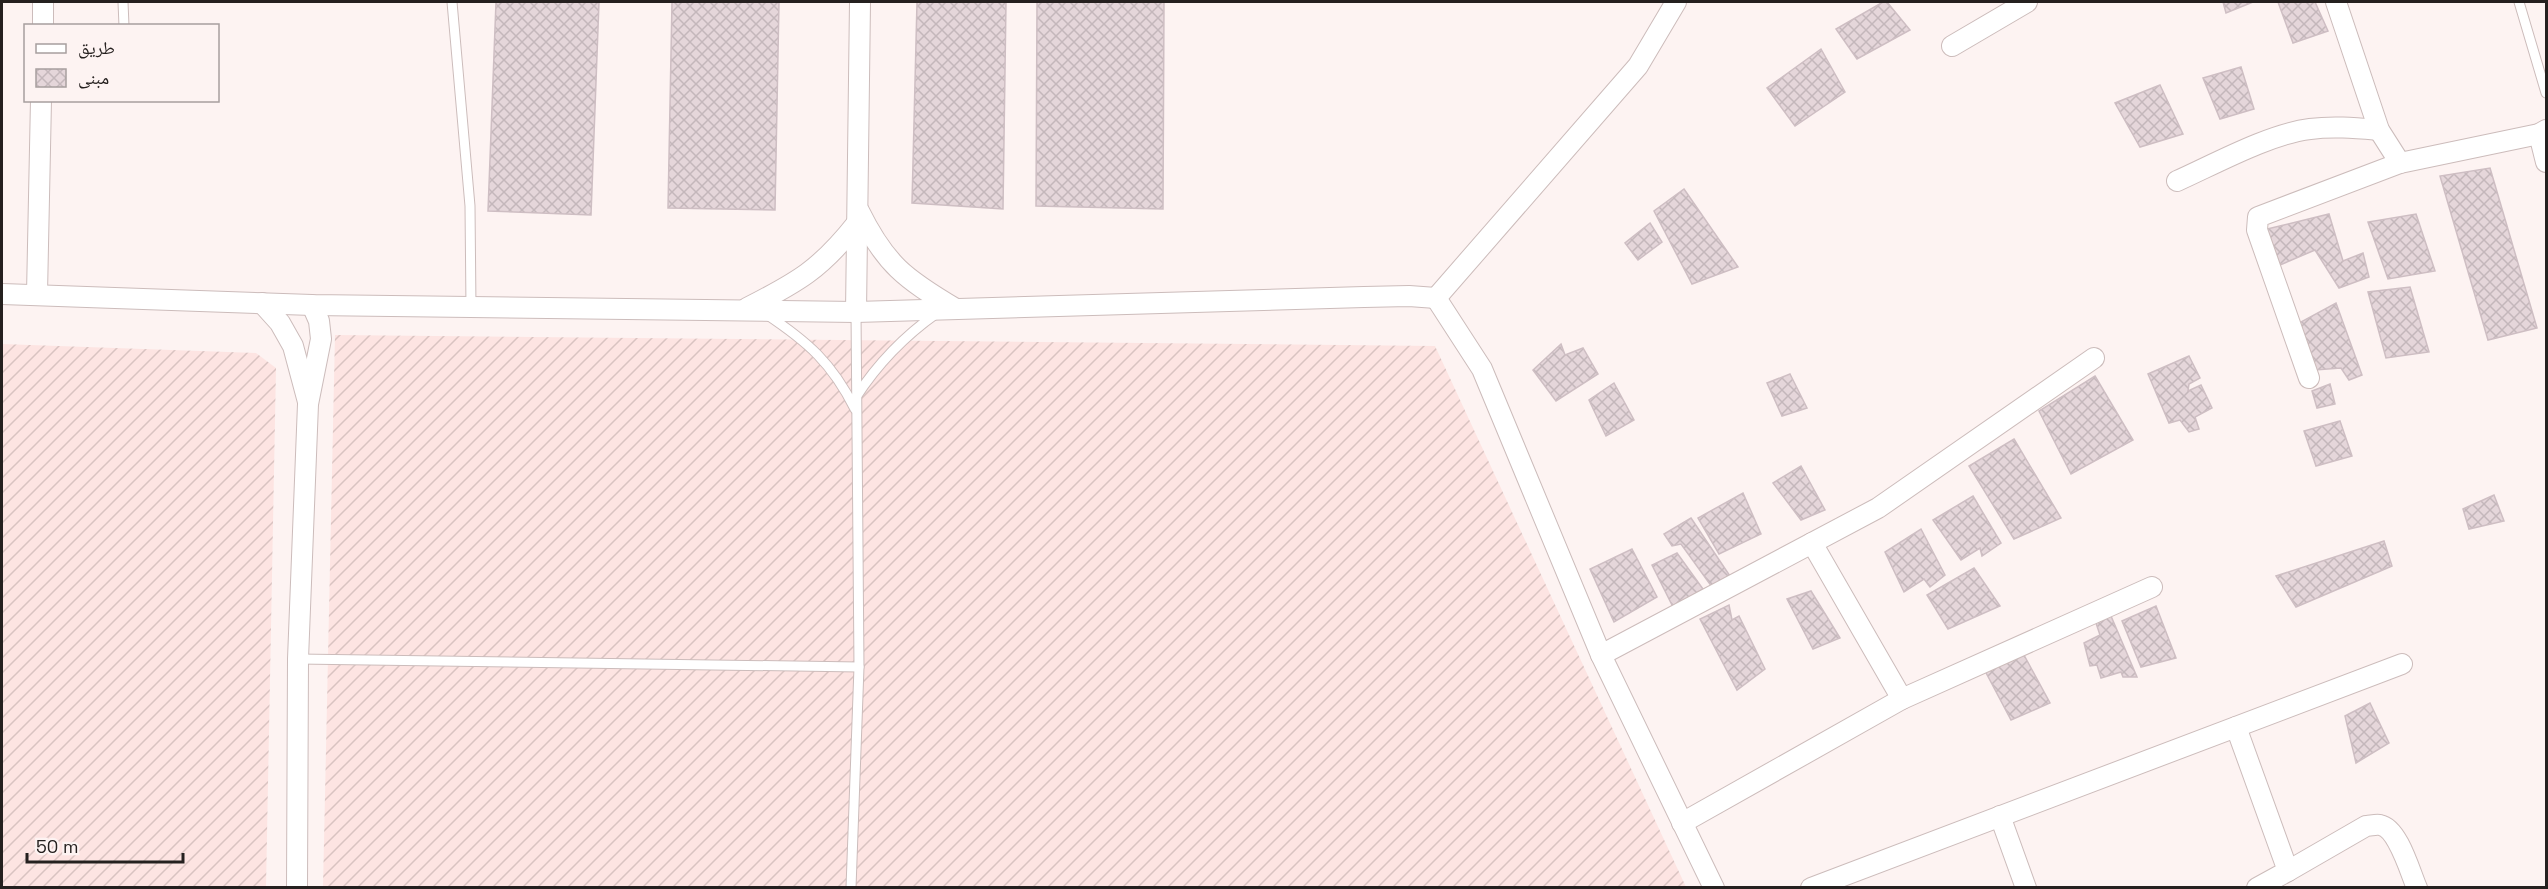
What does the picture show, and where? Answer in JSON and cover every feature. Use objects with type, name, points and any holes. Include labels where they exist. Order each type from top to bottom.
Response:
[{"type":"street","points":[[43,2],[43,24]]},
{"type":"street","points":[[856,312],[860,2]]},
{"type":"street","points":[[1436,298],[1638,66],[1676,2]]},
{"type":"street","points":[[1952,46],[2027,2]]},
{"type":"street","points":[[2336,2],[2379,130],[2400,163]]},
{"type":"street","points":[[37,294],[41,102]]},
{"type":"street","points":[[2177,181],[2274,139],[2307,129],[2340,127],[2379,130]]},
{"type":"street","points":[[2310,378],[2257,230],[2258,217],[2400,163],[2543,132],[2547,162]]},
{"type":"street","points":[[751,309],[818,267],[837,249],[857,215]]},
{"type":"street","points":[[857,215],[890,262],[949,309]]},
{"type":"street","points":[[2,294],[471,308],[751,309],[856,312],[1375,296],[1436,298]]},
{"type":"street","points":[[1436,298],[1482,369],[1601,655],[1714,888]]},
{"type":"street","points":[[262,303],[280,323],[293,346],[308,404]]},
{"type":"street","points":[[297,888],[298,659],[308,404],[321,339],[319,321],[312,304]]},
{"type":"street","points":[[1601,655],[1878,508],[2094,358]]},
{"type":"street","points":[[1812,543],[1902,699]]},
{"type":"street","points":[[1682,823],[1902,699],[2152,587]]},
{"type":"street","points":[[1811,888],[2402,664]]},
{"type":"street","points":[[2236,727],[2288,871]]},
{"type":"street","points":[[2000,816],[2026,888]]},
{"type":"street","points":[[2257,888],[2366,826],[2380,824],[2390,829],[2396,839],[2417,888]]},
{"type":"lane","points":[[123,2],[124,24]]},
{"type":"lane","points":[[452,2],[470,206],[471,308]]},
{"type":"lane","points":[[2519,2],[2547,93]]},
{"type":"lane","points":[[751,309],[791,330],[813,348],[843,386],[856,410]]},
{"type":"lane","points":[[856,397],[890,351],[949,309]]},
{"type":"lane","points":[[851,888],[859,667],[856,312]]},
{"type":"lane","points":[[298,659],[859,667]]},
{"type":"shaded area","points":[[335,335],[1435,346],[1686,887],[323,888]]},
{"type":"shaded area","points":[[2,344],[256,353],[276,368],[266,887],[2,887]]},
{"type":"building","points":[[496,2],[599,2],[591,215],[488,211]]},
{"type":"building","points":[[672,2],[779,2],[775,210],[668,208]]},
{"type":"building","points":[[917,2],[1006,2],[1003,209],[912,203]]},
{"type":"building","points":[[1037,2],[1164,2],[1163,209],[1036,206]]},
{"type":"building","points":[[1883,2],[1887,2],[1910,30],[1857,59],[1836,29]]},
{"type":"building","points":[[2223,2],[2253,2],[2226,13]]},
{"type":"building","points":[[2278,2],[2315,2],[2328,31],[2293,43]]},
{"type":"building","points":[[1821,49],[1845,92],[1795,126],[1767,88]]},
{"type":"building","points":[[2241,67],[2254,109],[2220,119],[2203,78]]},
{"type":"building","points":[[2160,85],[2183,134],[2140,147],[2115,103]]},
{"type":"building","points":[[2490,168],[2537,328],[2488,340],[2440,176]]},
{"type":"building","points":[[1684,189],[1738,267],[1692,284],[1654,211]]},
{"type":"building","points":[[2329,214],[2343,261],[2363,253],[2369,277],[2339,288],[2315,250],[2280,265],[2267,229]]},
{"type":"building","points":[[2416,214],[2435,271],[2388,279],[2368,222]]},
{"type":"building","points":[[1650,223],[1662,242],[1638,260],[1625,243]]},
{"type":"building","points":[[2410,287],[2429,352],[2386,358],[2368,292]]},
{"type":"building","points":[[2336,303],[2362,375],[2349,380],[2341,368],[2315,370],[2299,323]]},
{"type":"building","points":[[1561,344],[1565,355],[1583,348],[1598,374],[1556,401],[1533,370]]},
{"type":"building","points":[[2189,356],[2200,378],[2189,384],[2188,391],[2201,385],[2212,408],[2195,417],[2199,429],[2189,432],[2180,420],[2169,423],[2148,374]]},
{"type":"building","points":[[1790,374],[1807,408],[1782,416],[1767,383]]},
{"type":"building","points":[[2095,376],[2133,440],[2071,474],[2039,411]]},
{"type":"building","points":[[1614,383],[1634,420],[1606,436],[1589,400]]},
{"type":"building","points":[[2330,384],[2335,404],[2317,408],[2312,391]]},
{"type":"building","points":[[2340,421],[2352,456],[2316,466],[2304,431]]},
{"type":"building","points":[[2014,439],[2061,518],[2014,539],[1969,466]]},
{"type":"building","points":[[1801,466],[1825,510],[1801,520],[1773,483]]},
{"type":"building","points":[[1743,493],[1761,534],[1719,554],[1698,518]]},
{"type":"building","points":[[2494,495],[2504,521],[2469,529],[2463,509]]},
{"type":"building","points":[[1973,496],[2001,543],[1982,556],[1980,548],[1961,560],[1933,520]]},
{"type":"building","points":[[1691,518],[1730,576],[1712,587],[1681,544],[1672,546],[1664,534]]},
{"type":"building","points":[[1921,529],[1945,575],[1930,587],[1924,579],[1904,592],[1885,552]]},
{"type":"building","points":[[2384,541],[2392,566],[2296,607],[2276,576]]},
{"type":"building","points":[[1632,549],[1657,597],[1614,622],[1590,569]]},
{"type":"building","points":[[1677,553],[1703,589],[1673,607],[1652,565]]},
{"type":"building","points":[[1974,568],[2000,606],[1948,629],[1927,595]]},
{"type":"building","points":[[1811,591],[1840,638],[1813,649],[1787,599]]},
{"type":"building","points":[[1729,605],[1732,620],[1739,616],[1765,669],[1737,690],[1700,619]]},
{"type":"building","points":[[2156,606],[2176,658],[2141,667],[2122,621]]},
{"type":"building","points":[[2111,616],[2137,677],[2123,677],[2121,672],[2101,678],[2097,665],[2090,666],[2084,643],[2100,635],[2095,620]]},
{"type":"building","points":[[2024,655],[2050,703],[2011,720],[1984,669]]},
{"type":"building","points":[[2370,703],[2389,743],[2356,763],[2345,716]]}]
